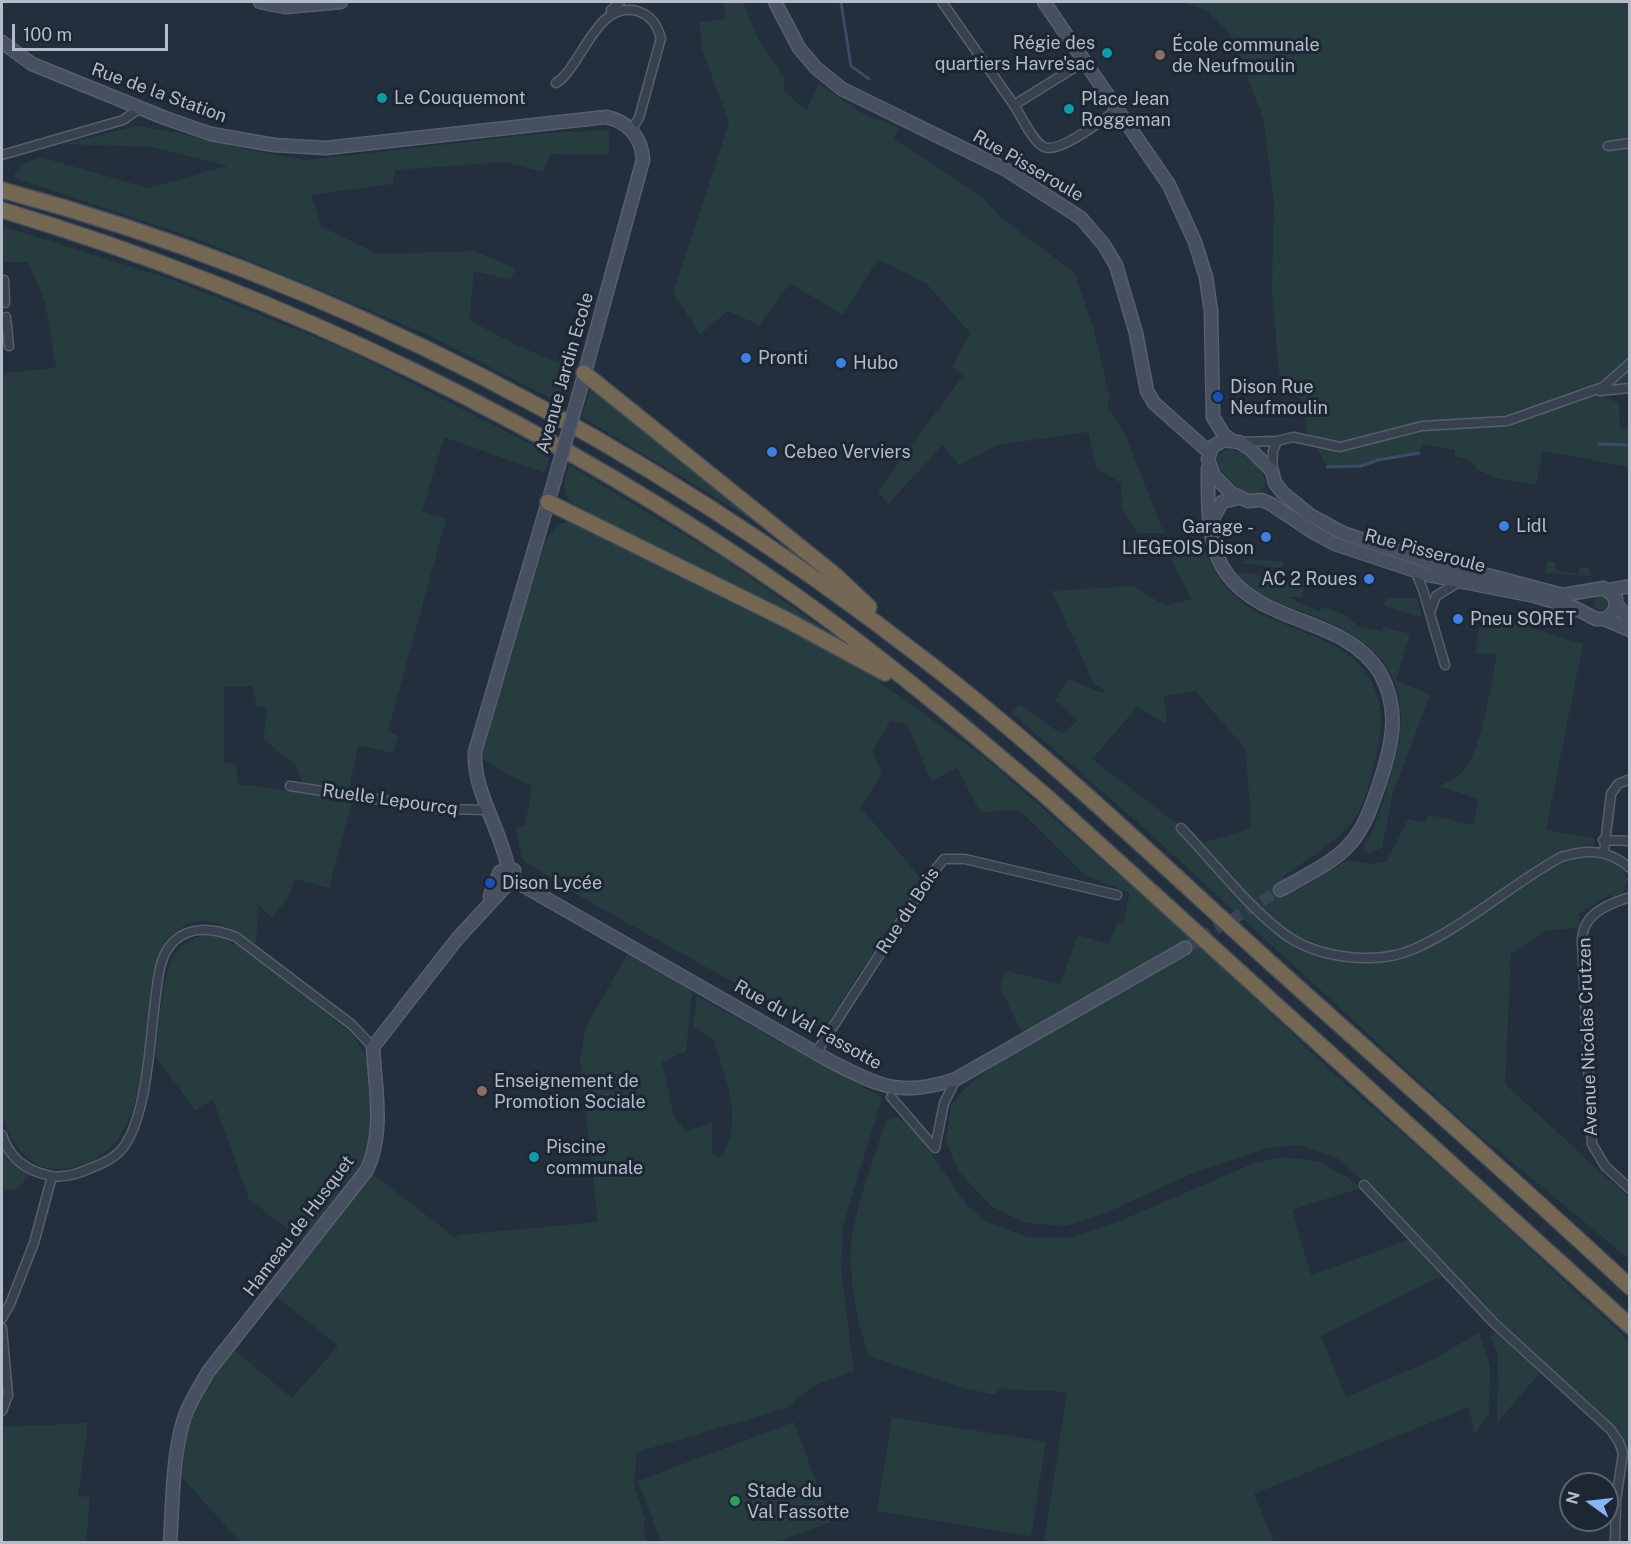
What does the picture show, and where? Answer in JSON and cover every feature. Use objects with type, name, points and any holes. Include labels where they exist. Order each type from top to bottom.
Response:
[{"type":"highway","points":[[2,190],[176,245],[306,294],[403,337],[499,384],[639,462],[814,576],[924,659],[1071,782],[1629,1287]]},
{"type":"highway","points":[[2,210],[177,270],[297,318],[393,361],[487,408],[625,485],[711,539],[831,622],[932,701],[1100,843],[1629,1326]]},
{"type":"highway","points":[[584,373],[835,575],[924,659]]},
{"type":"highway","points":[[548,502],[787,620],[932,701]]},
{"type":"highway","points":[[1568,1230],[1629,1277]]},
{"type":"street","points":[[260,2],[285,7],[341,2]]},
{"type":"street","points":[[611,15],[611,10],[620,2]]},
{"type":"street","name":"Rue Pisseroule","points":[[775,2],[799,48],[816,69],[842,90],[1005,169],[1081,218],[1104,244],[1116,265],[1136,333],[1147,391],[1154,403],[1209,452]]},
{"type":"street","points":[[942,2],[1038,142],[1053,149],[1059,148],[1118,110],[1044,2]]},
{"type":"street","points":[[556,83],[566,76],[597,27],[611,15],[625,10],[642,13],[657,26],[661,38],[639,118],[631,130]]},
{"type":"street","name":"Rue de la Station","points":[[2,42],[32,64],[140,108],[211,134],[249,142],[296,147],[337,147],[606,117],[618,119],[631,130]]},
{"type":"street","points":[[1014,105],[1085,61]]},
{"type":"street","points":[[2,155],[123,120],[140,108]]},
{"type":"street","name":"Rue Pisseroule","points":[[1118,110],[1169,185],[1195,242],[1206,277],[1211,311],[1213,417],[1219,428],[1258,456],[1288,498],[1319,521],[1371,543],[1448,568],[1487,575],[1563,595],[1591,591]]},
{"type":"street","name":"Avenue Jardin Ecole","points":[[508,868],[505,850],[476,776],[476,752],[641,169],[642,152],[631,130]]},
{"type":"street","points":[[1608,146],[1629,143]]},
{"type":"street","points":[[4,280],[4,317],[9,346]]},
{"type":"street","points":[[1280,890],[1341,856],[1360,833],[1369,815],[1393,735],[1389,692],[1375,666],[1351,643],[1274,609],[1241,589],[1222,567],[1215,550],[1210,524],[1209,452],[1218,443],[1277,441],[1293,437],[1340,447],[1431,425],[1477,425],[1507,421],[1603,387],[1629,363]]},
{"type":"street","points":[[1590,392],[1629,388]]},
{"type":"street","points":[[1262,500],[1271,494],[1273,451],[1277,441]]},
{"type":"street","points":[[1208,466],[1218,482],[1238,498]]},
{"type":"street","points":[[1210,524],[1222,502],[1238,498]]},
{"type":"street","name":"Rue Pisseroule","points":[[1238,498],[1248,501],[1262,500],[1280,508],[1312,532],[1335,544],[1415,570],[1459,582],[1535,597],[1588,613]]},
{"type":"street","points":[[1415,570],[1445,665]]},
{"type":"street","points":[[1430,613],[1436,596],[1459,582]]},
{"type":"street","points":[[1629,586],[1609,590],[1599,587],[1591,591],[1585,600],[1588,613],[1596,619],[1604,619],[1629,630]]},
{"type":"street","points":[[1609,590],[1629,620]]},
{"type":"street","points":[[1604,619],[1613,614],[1617,605]]},
{"type":"street","points":[[1604,852],[1611,794],[1618,784],[1629,779]]},
{"type":"street","name":"Ruelle Lepourcq","points":[[290,786],[440,809],[489,810]]},
{"type":"street","points":[[1181,828],[1283,933],[1315,949],[1367,958],[1413,950],[1458,924],[1561,857],[1574,853],[1604,852],[1620,860],[1629,868]]},
{"type":"street","points":[[1604,840],[1629,841]]},
{"type":"street","name":"Rue du Bois","points":[[816,1053],[930,876],[944,859],[965,859],[1117,895]]},
{"type":"street","points":[[2,1135],[15,1158],[30,1171],[51,1176],[73,1175],[109,1161],[124,1148],[140,1111],[160,966],[172,943],[192,930],[218,930],[236,937],[351,1024],[373,1047],[501,885],[500,872],[508,868],[515,872],[517,882],[511,887],[501,885]]},
{"type":"street","name":"Rue du Val Fassotte","points":[[517,882],[816,1053],[875,1084],[894,1089],[928,1087],[956,1079],[1185,948]]},
{"type":"street","name":"Avenue Nicolas Crutzen","points":[[1629,897],[1593,915],[1584,928],[1581,940],[1592,1144],[1605,1166],[1629,1189]]},
{"type":"street","name":"Hameau de Husquet","points":[[170,1542],[178,1445],[183,1421],[193,1397],[208,1372],[356,1186],[374,1152],[379,1123],[373,1047]]},
{"type":"street","points":[[891,1097],[935,1148],[944,1103],[956,1079]]},
{"type":"street","points":[[2,1318],[10,1304],[34,1243],[51,1176]]},
{"type":"street","points":[[1364,1185],[1494,1323],[1611,1430],[1623,1453],[1616,1501],[1615,1542]]},
{"type":"street","points":[[2,1328],[8,1395],[2,1411]]},
{"type":"green space","points":[[722,2],[743,2],[758,39],[784,76],[784,91],[806,110],[819,84],[862,113],[899,128],[894,139],[981,196],[1002,219],[1074,272],[1094,330],[1110,399],[1107,404],[1126,437],[1164,533],[1137,533],[1122,508],[1121,483],[1097,468],[1088,432],[997,445],[959,465],[943,445],[888,504],[878,491],[963,376],[952,366],[970,333],[927,284],[878,259],[843,315],[790,283],[759,325],[728,311],[700,334],[673,293],[729,123],[702,49],[699,22],[726,19]]},
{"type":"green space","points":[[1181,2],[1629,2],[1629,388],[1592,392],[1619,403],[1620,429],[1629,428],[1629,467],[1543,451],[1536,485],[1491,476],[1475,467],[1470,460],[1454,456],[1455,450],[1424,444],[1419,453],[1378,460],[1361,466],[1327,467],[1307,431],[1304,404],[1279,373],[1272,292],[1274,201],[1263,118],[1230,33],[1206,10]]},
{"type":"green space","points":[[136,126],[307,160],[545,133],[609,130],[609,155],[550,154],[543,172],[504,162],[395,170],[393,184],[311,195],[322,227],[378,254],[474,251],[515,268],[511,280],[474,271],[469,320],[518,346],[573,369],[564,405],[424,333],[205,242],[13,177],[21,165],[40,157],[148,188],[228,166],[152,147],[62,144]]},
{"type":"green space","points":[[2,226],[170,279],[345,349],[550,454],[545,473],[444,437],[422,512],[446,519],[388,731],[398,736],[393,753],[358,745],[349,791],[302,782],[296,765],[264,740],[266,708],[257,707],[252,686],[224,687],[224,762],[236,765],[238,784],[353,799],[329,888],[295,879],[287,899],[272,918],[258,905],[256,944],[221,925],[199,921],[188,924],[177,931],[165,943],[154,972],[143,1066],[130,1116],[119,1137],[104,1154],[82,1165],[59,1170],[38,1165],[25,1155],[11,1138],[2,1115],[2,373],[56,368],[45,302],[28,262],[2,262]]},
{"type":"green space","points":[[590,390],[597,392],[759,524],[582,417]]},
{"type":"green space","points":[[1229,448],[1241,453],[1258,466],[1266,484],[1261,491],[1245,492],[1236,487],[1222,472],[1218,463],[1218,455]]},
{"type":"green space","points":[[569,465],[721,557],[833,635],[579,508],[569,499],[565,490],[565,478]]},
{"type":"green space","points":[[575,521],[842,655],[984,757],[1207,952],[1332,1072],[1464,1188],[1629,1341],[1629,1458],[1626,1456],[1621,1434],[1501,1322],[1366,1183],[1337,1158],[1299,1145],[1268,1148],[1195,1172],[1108,1212],[1066,1226],[1025,1223],[991,1206],[958,1171],[946,1141],[951,1105],[967,1087],[990,1068],[1186,954],[1176,944],[1023,1035],[1000,987],[1006,971],[1060,984],[1078,935],[1109,944],[1117,923],[1123,924],[1130,893],[1085,875],[1019,810],[980,812],[957,768],[931,781],[907,724],[890,721],[873,751],[882,773],[861,808],[921,878],[829,1021],[813,1027],[583,898],[522,860],[516,827],[525,826],[532,785],[522,782],[482,759],[513,641],[547,537],[562,523]]},
{"type":"green space","points":[[1202,543],[1218,577],[1232,594],[1249,607],[1268,617],[1346,653],[1361,667],[1377,694],[1381,713],[1381,731],[1362,806],[1352,822],[1335,839],[1283,876],[1297,890],[1348,860],[1369,864],[1387,861],[1408,819],[1425,823],[1429,815],[1473,825],[1479,799],[1439,786],[1463,771],[1470,761],[1481,733],[1497,654],[1475,653],[1482,612],[1583,644],[1546,830],[1595,838],[1593,846],[1562,852],[1448,926],[1407,947],[1381,954],[1353,953],[1323,946],[1292,934],[1325,956],[1375,961],[1418,952],[1550,868],[1574,857],[1600,856],[1621,866],[1628,880],[1623,893],[1614,899],[1610,894],[1579,914],[1580,927],[1545,931],[1511,954],[1505,1084],[1629,1198],[1629,1259],[1466,1124],[1142,826],[1011,712],[1021,705],[1061,734],[1078,721],[1055,700],[1068,679],[1103,693],[1105,690],[1094,684],[1052,591],[1132,586],[1166,606],[1192,599],[1170,558]],"holes":[[[1195,691],[1246,749],[1251,828],[1203,843],[1092,759],[1137,707],[1167,724],[1164,696]]]},
{"type":"green space","points":[[1246,559],[1285,562],[1281,568],[1241,563]]},
{"type":"green space","points":[[1547,561],[1556,562],[1555,570],[1578,574],[1580,567],[1589,568],[1591,576],[1545,573]]},
{"type":"green space","points":[[1240,572],[1305,582],[1302,597],[1288,597],[1319,612],[1323,607],[1344,614],[1358,626],[1382,631],[1383,627],[1410,634],[1396,680],[1430,695],[1393,793],[1382,848],[1367,853],[1363,849],[1380,810],[1400,738],[1399,696],[1392,677],[1381,659],[1364,643],[1327,621],[1260,593],[1236,576]]},
{"type":"green space","points":[[1598,596],[1604,596],[1608,603],[1604,610],[1598,610],[1594,606],[1594,600]]},
{"type":"green space","points":[[1386,598],[1417,598],[1422,617],[1384,606]]},
{"type":"green space","points":[[212,933],[240,947],[327,1012],[355,1037],[365,1056],[373,1136],[363,1166],[304,1241],[249,1199],[213,1099],[195,1111],[155,1055],[164,988],[175,953],[187,943]]},
{"type":"green space","points":[[628,953],[692,990],[686,1051],[662,1062],[674,1117],[687,1131],[712,1123],[712,1155],[719,1158],[727,1145],[731,1130],[731,1100],[714,1040],[693,1027],[697,996],[882,1097],[843,1226],[841,1270],[854,1371],[813,1386],[787,1408],[637,1452],[634,1484],[645,1519],[643,1530],[647,1542],[240,1542],[182,1477],[187,1432],[203,1392],[234,1350],[292,1398],[338,1346],[276,1296],[371,1173],[457,1239],[457,1235],[598,1222],[580,1059],[586,1027]]},
{"type":"green space","points":[[897,1117],[916,1132],[966,1204],[985,1221],[1027,1237],[1070,1238],[1120,1221],[1252,1164],[1282,1157],[1318,1161],[1348,1178],[1360,1188],[1292,1210],[1311,1275],[1409,1240],[1441,1276],[1321,1336],[1346,1397],[1437,1358],[1479,1332],[1490,1366],[1489,1414],[1474,1434],[1469,1407],[1254,1494],[1274,1542],[1044,1542],[1067,1392],[1000,1389],[994,1395],[957,1386],[869,1356],[854,1294],[851,1245],[860,1202],[886,1120]]},
{"type":"green space","points":[[2,1148],[8,1159],[28,1175],[20,1187],[6,1191],[2,1184]]},
{"type":"green space","points":[[1497,1330],[1541,1371],[1497,1423],[1498,1356],[1491,1337]]},
{"type":"green space","points":[[892,1417],[1046,1442],[1031,1536],[877,1511]]},
{"type":"green space","name":"Stade du Val Fassotte","points":[[794,1422],[831,1522],[777,1542],[661,1542],[638,1481]]},
{"type":"green space","points":[[88,1423],[78,1496],[90,1497],[86,1542],[2,1542],[2,1427]]},
{"type":"waterway","points":[[841,2],[851,66],[869,79]]},
{"type":"waterway","points":[[1599,444],[1630,445]]},
{"type":"waterway","points":[[1327,467],[1361,466],[1378,460],[1419,453]]},
{"type":"tunnel","points":[[1185,948],[1280,890]]},
{"type":"place","name":"Régie des quartiers Havre'sac","points":[[1107,53]]},
{"type":"place","name":"École communale de Neufmoulin","points":[[1160,55]]},
{"type":"place","name":"Le Couquemont","points":[[382,98]]},
{"type":"place","name":"Place Jean Roggeman","points":[[1069,109]]},
{"type":"place","name":"Pronti","points":[[746,358]]},
{"type":"place","name":"Hubo","points":[[841,363]]},
{"type":"place","name":"Dison Rue Neufmoulin","points":[[1218,397]]},
{"type":"place","name":"Cebeo Verviers","points":[[772,452]]},
{"type":"place","name":"Lidl","points":[[1504,526]]},
{"type":"place","name":"Garage - LIEGEOIS Dison","points":[[1266,537]]},
{"type":"place","name":"AC 2 Roues","points":[[1369,579]]},
{"type":"place","name":"Pneu SORET","points":[[1458,619]]},
{"type":"place","name":"Dison Lycée","points":[[490,883]]},
{"type":"place","name":"Enseignement de Promotion Sociale","points":[[482,1091]]},
{"type":"place","name":"Piscine communale","points":[[534,1157]]},
{"type":"place","name":"Stade du Val Fassotte","points":[[735,1501]]}]
